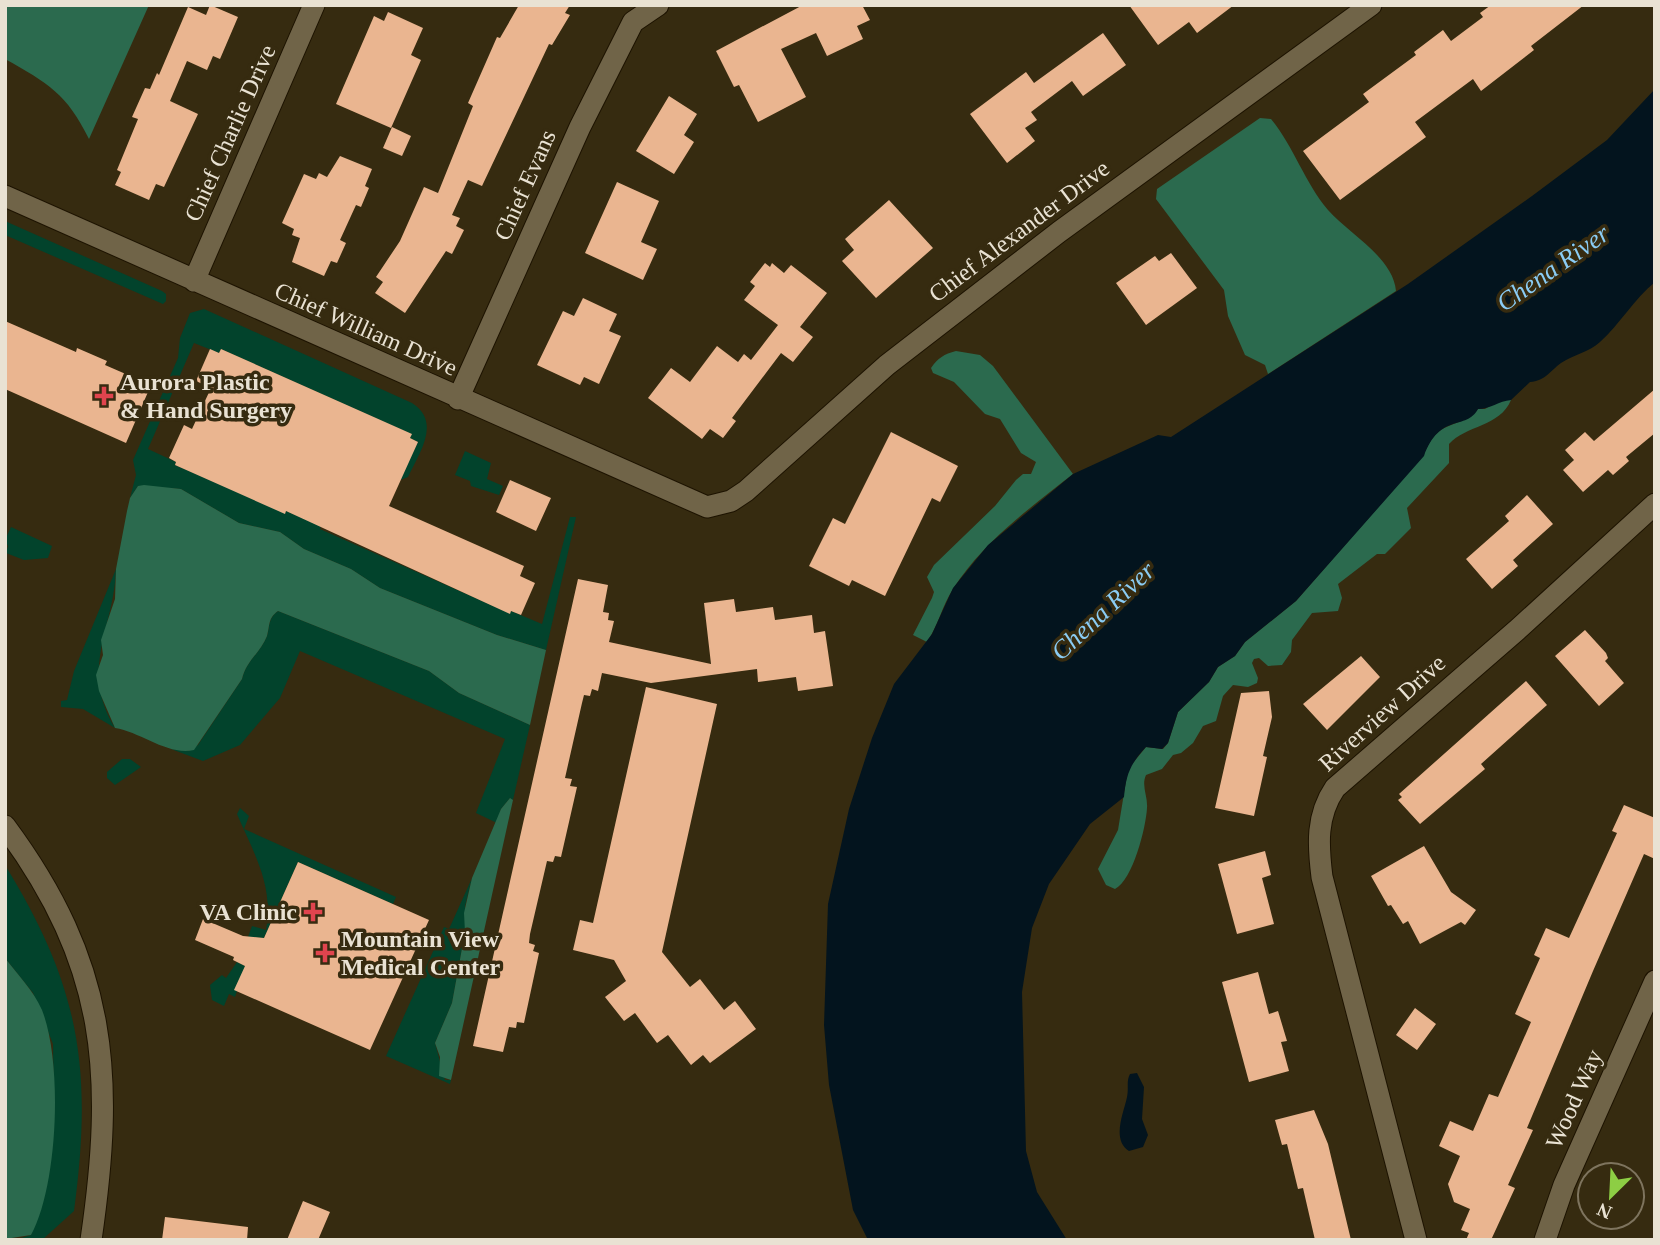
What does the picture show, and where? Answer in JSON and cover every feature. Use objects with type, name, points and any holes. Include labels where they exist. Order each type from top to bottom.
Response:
[{"type":"street","name":"Chief Charlie Drive","points":[[194,281],[314,5]]},
{"type":"street","name":"Chief Evans","points":[[458,399],[580,127],[634,22],[658,5]]},
{"type":"street","name":"Chief Alexander Drive","points":[[707,507],[731,501],[746,491],[887,365],[1059,232],[1371,5]]},
{"type":"street","name":"Chief William Drive","points":[[5,196],[458,399],[707,507]]},
{"type":"street","name":"Riverview Drive","points":[[1416,1240],[1322,877],[1318,834],[1326,801],[1335,788],[1517,630],[1655,504]]},
{"type":"street","points":[[5,827],[40,877],[63,921],[88,988],[99,1033],[105,1111],[91,1240]]},
{"type":"street","name":"Wood Way","points":[[1545,1240],[1564,1185],[1655,981]]},
{"type":"green space","points":[[5,5],[149,5],[89,139],[73,111],[55,91],[5,59]]},
{"type":"green space","points":[[1260,118],[1271,119],[1320,199],[1337,219],[1379,257],[1393,279],[1396,291],[1268,374],[1265,365],[1245,355],[1228,316],[1224,290],[1156,199],[1157,189]]},
{"type":"green space","points":[[5,221],[162,291],[166,294],[166,301],[163,304],[5,235]]},
{"type":"green space","points":[[204,309],[412,403],[426,419],[427,428],[422,448],[408,477],[398,481],[418,442],[410,438],[411,434],[221,349],[219,353],[194,343],[148,449],[176,462],[175,465],[321,526],[320,529],[509,613],[511,611],[542,624],[570,517],[576,517],[546,650],[497,635],[380,588],[351,569],[304,549],[280,532],[239,523],[181,489],[138,486],[130,498],[136,475],[133,460],[178,358],[180,338],[190,313]]},
{"type":"green space","points":[[956,351],[980,355],[993,366],[1073,474],[1008,527],[978,556],[953,589],[927,642],[913,635],[934,592],[927,577],[934,565],[995,506],[1016,480],[1023,474],[1031,474],[1036,462],[1021,453],[1000,419],[985,414],[954,382],[933,373],[931,368],[936,362]]},
{"type":"green space","points":[[1500,400],[1511,400],[1499,416],[1464,433],[1449,444],[1449,463],[1407,508],[1411,528],[1385,554],[1377,554],[1338,584],[1342,598],[1338,611],[1312,613],[1292,640],[1291,652],[1282,665],[1268,666],[1259,658],[1254,659],[1252,663],[1258,678],[1257,683],[1248,687],[1233,685],[1223,696],[1216,721],[1203,726],[1193,743],[1181,753],[1173,755],[1162,769],[1146,775],[1146,817],[1133,864],[1122,884],[1115,889],[1106,885],[1098,869],[1118,830],[1128,769],[1146,747],[1163,749],[1168,743],[1178,712],[1209,682],[1218,667],[1235,656],[1245,642],[1296,601],[1423,456],[1435,435],[1478,409],[1485,409]]},
{"type":"green space","points":[[465,451],[491,463],[487,479],[503,486],[499,495],[471,486],[470,481],[455,475]]},
{"type":"green space","points":[[138,486],[181,489],[239,523],[280,532],[304,549],[351,569],[380,588],[497,635],[546,650],[530,725],[459,693],[429,671],[278,611],[271,619],[267,636],[242,679],[194,750],[174,750],[115,728],[99,691],[96,675],[103,655],[101,640],[115,599],[116,569],[130,498]]},
{"type":"green space","points":[[11,527],[52,546],[48,558],[24,560],[6,553],[8,546],[5,540]]},
{"type":"green space","points":[[116,569],[99,668],[105,707],[115,728],[83,709],[61,707],[61,701],[67,700],[74,671]]},
{"type":"green space","points":[[278,611],[429,671],[459,693],[530,725],[513,800],[510,798],[501,809],[497,823],[476,813],[505,739],[300,651],[280,698],[240,745],[203,761],[171,749],[189,751],[198,745],[242,679],[267,636],[271,619]]},
{"type":"green space","points":[[122,759],[130,759],[141,767],[115,785],[107,778],[107,772]]},
{"type":"green space","points":[[510,798],[513,800],[451,1080],[439,1076],[440,1057],[435,1043],[452,1003],[465,932],[464,913],[472,878],[501,809]]},
{"type":"green space","points":[[240,808],[249,816],[244,829],[396,897],[393,904],[298,862],[264,938],[248,937],[252,926],[266,930],[268,914],[265,884],[237,814]]},
{"type":"green space","points":[[5,865],[50,951],[65,991],[75,1030],[80,1071],[82,1114],[74,1211],[42,1240],[15,1240],[31,1235],[54,1129],[53,1044],[33,993],[5,958]]},
{"type":"green space","points":[[472,878],[465,906],[465,932],[452,1003],[435,1043],[445,1080],[451,1080],[450,1084],[386,1056],[444,927],[449,929]]},
{"type":"green space","points":[[5,958],[30,989],[42,1010],[49,1033],[53,1061],[55,1124],[47,1187],[31,1235],[5,1239]]},
{"type":"green space","points":[[237,962],[245,966],[235,997],[229,994],[224,1006],[212,1000],[210,985],[222,975],[226,978]]},
{"type":"water","name":"Chena River","points":[[1655,89],[1655,282],[1596,345],[1561,363],[1544,378],[1530,382],[1511,400],[1478,409],[1473,416],[1438,433],[1430,442],[1424,456],[1296,601],[1245,642],[1235,656],[1218,667],[1209,682],[1178,712],[1168,743],[1162,749],[1146,747],[1130,770],[1124,797],[1090,824],[1049,884],[1032,928],[1022,992],[1026,1151],[1037,1192],[1067,1240],[868,1240],[853,1210],[829,1085],[824,1025],[828,904],[849,809],[872,738],[894,684],[932,634],[953,588],[988,545],[1073,474],[1158,435],[1171,437],[1408,284],[1607,140]]},
{"type":"water","points":[[1137,1073],[1144,1087],[1142,1119],[1148,1135],[1143,1147],[1129,1151],[1121,1140],[1120,1126],[1129,1077],[1130,1074]]},
{"type":"building","points":[[210,5],[238,17],[220,59],[213,56],[207,70],[187,61],[170,101],[198,114],[164,187],[156,184],[149,200],[115,185],[121,172],[117,170],[138,119],[132,117],[145,88],[150,89],[157,73],[159,75],[188,7],[206,15]]},
{"type":"building","points":[[519,5],[570,5],[565,13],[570,15],[552,45],[549,44],[482,186],[468,180],[452,215],[460,218],[456,226],[464,230],[452,254],[446,251],[405,313],[375,293],[383,282],[376,277],[400,241],[424,187],[438,193],[473,106],[468,103],[497,37],[500,38]]},
{"type":"building","points":[[803,5],[862,5],[870,20],[857,26],[863,39],[827,56],[816,33],[781,49],[806,97],[758,122],[739,85],[734,87],[716,51]]},
{"type":"building","points":[[1129,5],[1234,5],[1197,33],[1189,22],[1158,45]]},
{"type":"building","points":[[1491,5],[1584,5],[1531,46],[1534,50],[1481,91],[1473,79],[1415,122],[1426,137],[1340,200],[1303,151],[1369,102],[1363,94],[1416,55],[1414,52],[1443,30],[1451,41],[1483,17],[1480,13]]},
{"type":"building","points":[[388,12],[423,28],[411,55],[421,60],[391,128],[336,104],[374,16],[384,21]]},
{"type":"building","points":[[1103,33],[1126,65],[1083,96],[1072,81],[1031,112],[1037,120],[1025,128],[1035,141],[1007,163],[970,114],[1026,72],[1034,83]]},
{"type":"building","points":[[669,96],[697,114],[684,135],[694,142],[674,174],[636,151]]},
{"type":"building","points":[[392,127],[411,136],[402,156],[383,148]]},
{"type":"building","points":[[340,156],[372,169],[365,186],[369,188],[361,207],[356,205],[340,240],[346,243],[337,263],[331,261],[324,276],[292,262],[300,238],[292,235],[294,229],[282,223],[304,174],[316,179],[319,173],[327,177]]},
{"type":"building","points":[[617,182],[659,201],[641,242],[657,249],[643,280],[585,253]]},
{"type":"building","points":[[889,200],[933,248],[876,298],[842,261],[854,250],[845,239]]},
{"type":"building","points":[[1171,253],[1197,288],[1146,325],[1116,283],[1155,256],[1159,261]]},
{"type":"building","points":[[765,263],[770,267],[772,263],[784,273],[791,265],[827,293],[800,327],[813,337],[793,362],[781,353],[732,418],[736,421],[723,438],[710,429],[702,439],[648,398],[671,368],[690,382],[717,346],[738,362],[744,354],[751,360],[778,325],[744,300],[755,286],[750,282]]},
{"type":"building","points":[[583,298],[617,314],[609,331],[621,336],[599,384],[584,377],[580,385],[537,365],[563,311],[574,316]]},
{"type":"building","points":[[5,321],[76,352],[77,348],[107,361],[105,365],[151,385],[126,443],[5,389]]},
{"type":"building","points":[[210,349],[219,353],[221,349],[412,434],[410,438],[418,442],[389,506],[524,566],[520,576],[535,583],[521,615],[511,611],[510,614],[286,511],[285,514],[175,465],[176,462],[169,458],[184,425],[192,429],[211,388],[196,381]]},
{"type":"building","points":[[1655,389],[1655,433],[1626,457],[1629,461],[1613,475],[1608,470],[1583,492],[1563,470],[1574,460],[1565,450],[1585,432],[1594,441]]},
{"type":"building","points":[[891,432],[958,466],[940,502],[932,498],[885,596],[852,580],[849,586],[809,566],[833,518],[845,524]]},
{"type":"building","points":[[510,480],[551,498],[536,531],[496,512]]},
{"type":"building","points":[[1527,495],[1553,524],[1513,560],[1518,566],[1492,589],[1466,559],[1509,521],[1505,516]]},
{"type":"building","points":[[578,579],[608,585],[603,612],[609,613],[608,620],[614,621],[609,642],[711,664],[704,603],[734,599],[736,612],[773,607],[775,620],[812,615],[814,633],[825,631],[833,686],[798,691],[796,677],[758,682],[757,669],[651,683],[602,673],[598,691],[592,689],[590,696],[584,695],[565,778],[572,779],[570,786],[577,787],[561,857],[555,856],[553,862],[547,861],[530,934],[529,943],[535,945],[533,951],[539,953],[524,1023],[517,1022],[516,1028],[509,1027],[503,1052],[473,1046]]},
{"type":"building","points":[[1585,630],[1606,653],[1608,658],[1605,661],[1624,683],[1599,706],[1555,656]]},
{"type":"building","points":[[1361,656],[1380,677],[1327,730],[1303,704]]},
{"type":"building","points":[[1526,681],[1547,705],[1481,764],[1485,769],[1420,824],[1398,800],[1402,797],[1399,794]]},
{"type":"building","points":[[646,687],[717,704],[662,952],[690,987],[700,979],[724,1010],[735,1001],[756,1029],[710,1063],[703,1055],[691,1065],[668,1035],[657,1043],[635,1013],[624,1021],[605,997],[626,981],[614,960],[573,950],[580,920],[593,923]]},
{"type":"building","points":[[1269,691],[1272,717],[1263,756],[1267,757],[1254,816],[1215,808],[1241,693]]},
{"type":"building","points":[[1624,805],[1655,818],[1655,859],[1644,854],[1593,971],[1527,1128],[1533,1130],[1508,1185],[1515,1188],[1491,1240],[1466,1240],[1469,1233],[1461,1230],[1470,1209],[1454,1202],[1448,1184],[1460,1156],[1439,1146],[1450,1121],[1473,1131],[1489,1094],[1498,1097],[1531,1022],[1515,1014],[1540,958],[1534,955],[1546,928],[1569,938],[1617,833],[1612,831]]},
{"type":"building","points":[[1424,846],[1451,892],[1476,910],[1465,925],[1461,922],[1420,944],[1408,921],[1403,924],[1391,905],[1388,906],[1371,876]]},
{"type":"building","points":[[1265,851],[1271,875],[1262,878],[1274,924],[1237,934],[1218,864]]},
{"type":"building","name":"Mountain View Medical Center","points":[[298,862],[429,920],[370,1050],[234,990],[245,966],[233,960],[234,957],[195,940],[203,919],[243,936],[264,938]]},
{"type":"building","points":[[1258,972],[1269,1014],[1278,1011],[1287,1041],[1281,1042],[1289,1071],[1249,1082],[1222,982]]},
{"type":"building","points":[[1415,1008],[1436,1024],[1417,1050],[1396,1035]]},
{"type":"building","points":[[1314,1110],[1328,1144],[1351,1240],[1315,1240],[1303,1188],[1298,1189],[1287,1144],[1282,1145],[1275,1120]]},
{"type":"building","points":[[303,1201],[330,1212],[318,1240],[287,1240]]},
{"type":"building","points":[[165,1217],[248,1227],[247,1240],[162,1240]]},
{"type":"place","name":"Aurora Plastic & Hand Surgery","points":[[104,396]]},
{"type":"place","name":"VA Clinic","points":[[313,912]]},
{"type":"place","name":"Mountain View Medical Center","points":[[325,953]]}]
